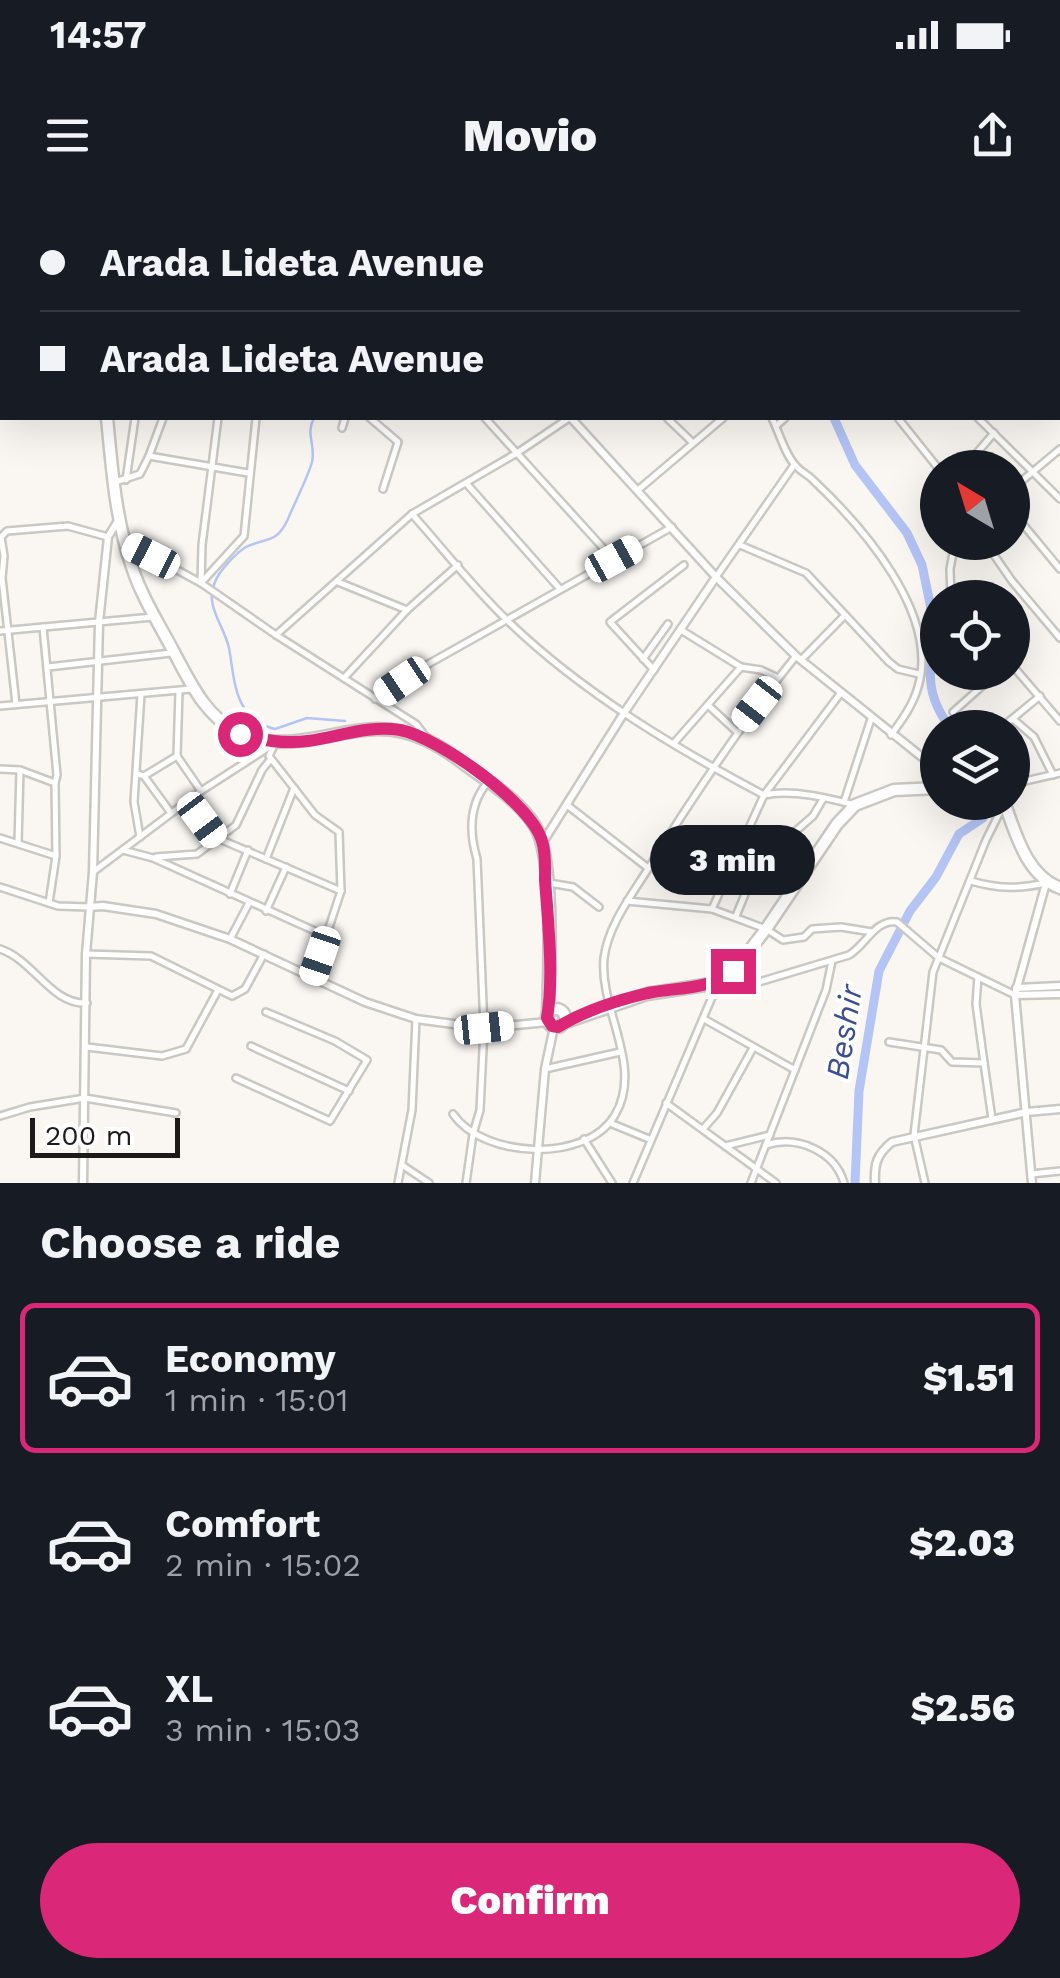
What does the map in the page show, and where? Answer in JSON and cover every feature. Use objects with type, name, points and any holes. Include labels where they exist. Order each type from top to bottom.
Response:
[{"type":"highway","points":[[106,420],[119,519],[142,591],[193,688],[224,724],[240,734],[276,743],[308,741],[358,730],[402,730],[428,740],[522,810],[543,842],[550,989],[556,1018],[583,1015],[646,994],[718,983],[739,964],[766,929],[850,803],[894,790],[920,789]]},
{"type":"highway","points":[[1010,820],[1018,843],[1046,883],[1060,888]]},
{"type":"main road","points":[[572,420],[716,577],[798,658],[920,756]]},
{"type":"main road","points":[[84,1183],[86,954],[93,872],[99,622],[108,537],[119,519]]},
{"type":"main road","points":[[543,842],[716,577]]},
{"type":"main road","points":[[1031,1179],[1015,992],[1046,883]]},
{"type":"main road","points":[[89,907],[156,914],[230,938],[365,1002],[416,1019],[484,1028],[556,1018],[546,1069],[535,1183]]},
{"type":"main road","points":[[1015,992],[1060,986]]},
{"type":"main road","points":[[1015,992],[1060,994]]},
{"type":"main road","points":[[875,1183],[874,1165],[892,1142],[992,1119],[1060,1109]]},
{"type":"street","points":[[126,480],[135,420]]},
{"type":"street","points":[[112,483],[140,474],[162,420]]},
{"type":"street","points":[[202,583],[202,545],[218,420]]},
{"type":"street","points":[[202,583],[244,536],[256,420]]},
{"type":"street","points":[[342,428],[344,420]]},
{"type":"street","points":[[372,420],[398,442],[383,489]]},
{"type":"street","points":[[486,420],[614,559]]},
{"type":"street","points":[[276,635],[412,514],[567,420]]},
{"type":"street","points":[[669,420],[692,442]]},
{"type":"street","points":[[638,490],[720,420]]},
{"type":"street","points":[[773,420],[794,465],[850,518],[880,558],[906,598],[920,632]]},
{"type":"street","points":[[776,426],[783,420]]},
{"type":"street","points":[[900,420],[924,450]]},
{"type":"street","points":[[980,420],[1060,499]]},
{"type":"street","points":[[979,450],[994,433]]},
{"type":"street","points":[[1030,474],[1060,449]]},
{"type":"street","points":[[148,456],[248,473]]},
{"type":"street","points":[[716,577],[794,465]]},
{"type":"street","points":[[466,483],[561,590]]},
{"type":"street","points":[[412,514],[507,621],[558,666],[624,713],[764,795],[774,792],[850,803],[871,719]]},
{"type":"street","points":[[16,704],[4,631],[0,537],[8,531],[68,526],[108,537]]},
{"type":"street","points":[[375,699],[430,662],[672,526]]},
{"type":"street","points":[[1030,533],[1060,569]]},
{"type":"street","points":[[124,541],[202,583],[416,724],[428,740]]},
{"type":"street","points":[[740,545],[806,572],[898,670],[920,674],[906,714],[891,734]]},
{"type":"street","points":[[997,560],[1060,638]]},
{"type":"street","points":[[344,678],[408,610],[458,566]]},
{"type":"street","points":[[654,670],[614,630],[611,620],[684,566]]},
{"type":"street","points":[[338,582],[408,610]]},
{"type":"street","points":[[453,1114],[473,1134],[512,1148],[537,1150],[584,1139],[610,1123],[623,1096],[625,1072],[609,1005],[604,957],[627,901],[736,731],[778,678],[845,615]]},
{"type":"street","points":[[4,631],[156,617]]},
{"type":"street","points":[[643,659],[668,624]]},
{"type":"street","points":[[43,627],[58,775],[56,856],[49,902]]},
{"type":"street","points":[[681,630],[741,667],[762,670],[778,678]]},
{"type":"street","points":[[47,668],[174,652]]},
{"type":"street","points":[[674,743],[741,667]]},
{"type":"street","points":[[1030,685],[1060,721]]},
{"type":"street","points":[[0,706],[193,688]]},
{"type":"street","points":[[956,710],[978,690]]},
{"type":"street","points":[[180,691],[177,756],[201,792]]},
{"type":"street","points":[[140,838],[134,814],[140,775],[141,694]]},
{"type":"street","points":[[712,908],[764,795],[840,694]]},
{"type":"street","points":[[1023,710],[1040,696]]},
{"type":"street","points":[[709,706],[736,731]]},
{"type":"street","points":[[1030,735],[1057,774],[1030,780]]},
{"type":"street","points":[[276,743],[271,759],[314,815],[339,832],[342,891],[312,976]]},
{"type":"street","points":[[93,872],[188,801],[276,743]]},
{"type":"street","points":[[140,775],[177,756]]},
{"type":"street","points":[[153,858],[196,854],[240,821],[262,770],[271,759]]},
{"type":"street","points":[[0,769],[20,770],[55,784]]},
{"type":"street","points":[[18,843],[20,770]]},
{"type":"street","points":[[140,775],[171,813]]},
{"type":"street","points":[[466,1183],[480,1110],[484,1028],[472,812],[488,782]]},
{"type":"street","points":[[266,858],[294,788]]},
{"type":"street","points":[[736,916],[757,865],[813,816],[823,799]]},
{"type":"street","points":[[188,801],[217,838],[342,891]]},
{"type":"street","points":[[567,805],[648,868]]},
{"type":"street","points":[[925,1183],[914,1135],[930,985],[996,820]]},
{"type":"street","points":[[0,838],[56,856]]},
{"type":"street","points":[[662,846],[730,864]]},
{"type":"street","points":[[123,850],[153,858],[326,936]]},
{"type":"street","points":[[230,894],[248,850]]},
{"type":"street","points":[[266,911],[286,866]]},
{"type":"street","points":[[971,881],[999,889],[1046,883]]},
{"type":"street","points":[[546,883],[574,887],[599,907]]},
{"type":"street","points":[[0,887],[49,902],[89,907]]},
{"type":"street","points":[[627,901],[712,908],[787,940],[804,938],[812,928],[872,932]]},
{"type":"street","points":[[230,938],[249,903]]},
{"type":"street","points":[[633,1183],[718,983],[749,985],[832,961],[859,949],[883,922],[897,922],[939,958],[1015,992]]},
{"type":"street","points":[[0,949],[21,957],[66,1000],[86,1003]]},
{"type":"street","points":[[86,954],[147,954],[238,996],[264,954]]},
{"type":"street","points":[[751,1183],[826,990],[832,961]]},
{"type":"street","points":[[978,977],[976,1004],[992,1119]]},
{"type":"street","points":[[87,1047],[162,1056],[186,1049],[218,990]]},
{"type":"street","points":[[236,1078],[330,1121],[367,1060],[335,1041],[266,1012]]},
{"type":"street","points":[[398,1183],[412,1110],[416,1019]]},
{"type":"street","points":[[704,1019],[795,1070]]},
{"type":"street","points":[[889,1042],[941,1050],[952,1062],[984,1063]]},
{"type":"street","points":[[251,1046],[350,1091]]},
{"type":"street","points":[[703,1129],[718,1113],[753,1048]]},
{"type":"street","points":[[546,1069],[620,1052]]},
{"type":"street","points":[[0,1116],[85,1098],[176,1113]]},
{"type":"street","points":[[666,1102],[776,1183]]},
{"type":"street","points":[[610,1123],[649,1139]]},
{"type":"street","points":[[725,1146],[770,1134]]},
{"type":"street","points":[[584,1139],[612,1183]]},
{"type":"street","points":[[766,1146],[785,1142],[823,1152],[833,1160],[844,1183]]},
{"type":"street","points":[[402,1165],[430,1183]]},
{"type":"street","points":[[1031,1179],[1060,1171]]},
{"type":"waterway","points":[[313,420],[312,462],[284,527],[275,537],[246,547],[233,558],[217,578],[212,599],[227,640],[238,696],[251,716],[275,729],[307,718],[345,721]]},
{"type":"waterway","name":"Beshir","points":[[835,420],[855,465],[907,533],[925,580]]},
{"type":"waterway","name":"Beshir","points":[[932,690],[939,710]]},
{"type":"waterway","name":"Beshir","points":[[855,1183],[859,1091],[879,971],[910,911],[936,877],[959,834],[980,820]]},
{"type":"route","points":[[240,734],[276,743],[308,741],[358,730],[402,730],[451,754],[522,810],[543,842],[550,989],[547,1018],[552,1026],[646,994],[718,983],[733,971]]}]
